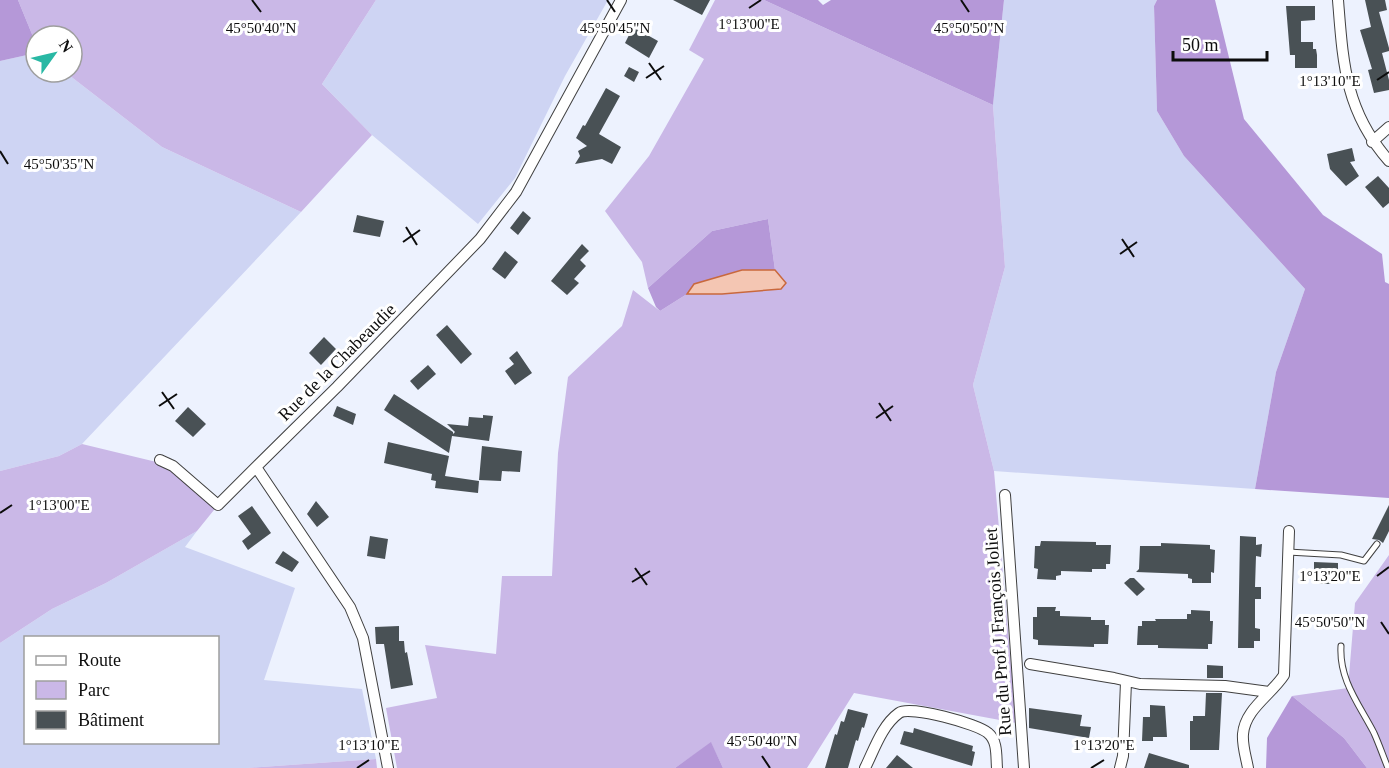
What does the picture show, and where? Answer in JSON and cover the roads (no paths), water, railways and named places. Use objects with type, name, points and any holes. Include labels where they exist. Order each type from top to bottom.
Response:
[{"type":"street","name":"Rue de la Chabeaudie","points":[[160,460],[173,465],[218,505],[345,379],[480,239],[516,192],[621,0]]},
{"type":"street","points":[[1338,0],[1342,49],[1350,93],[1372,142],[1389,161]]},
{"type":"street","points":[[1372,142],[1389,128]]},
{"type":"street","points":[[256,467],[350,607],[363,638],[388,768]]},
{"type":"street","name":"Rue du Prof J François Joliet","points":[[1005,495],[1024,768]]},
{"type":"street","points":[[1248,768],[1243,741],[1245,726],[1255,707],[1284,675],[1289,531]]},
{"type":"street","points":[[1030,664],[1126,682],[1225,686],[1269,692]]},
{"type":"street","points":[[1120,768],[1123,756],[1126,682]]},
{"type":"street","points":[[865,768],[892,720],[901,711],[911,710],[925,711],[989,733],[995,742],[997,768]]},
{"type":"lane","points":[[1288,552],[1341,555],[1364,561],[1377,544]]},
{"type":"lane","points":[[1341,646],[1340,658],[1348,688],[1374,734],[1388,768]]}]
